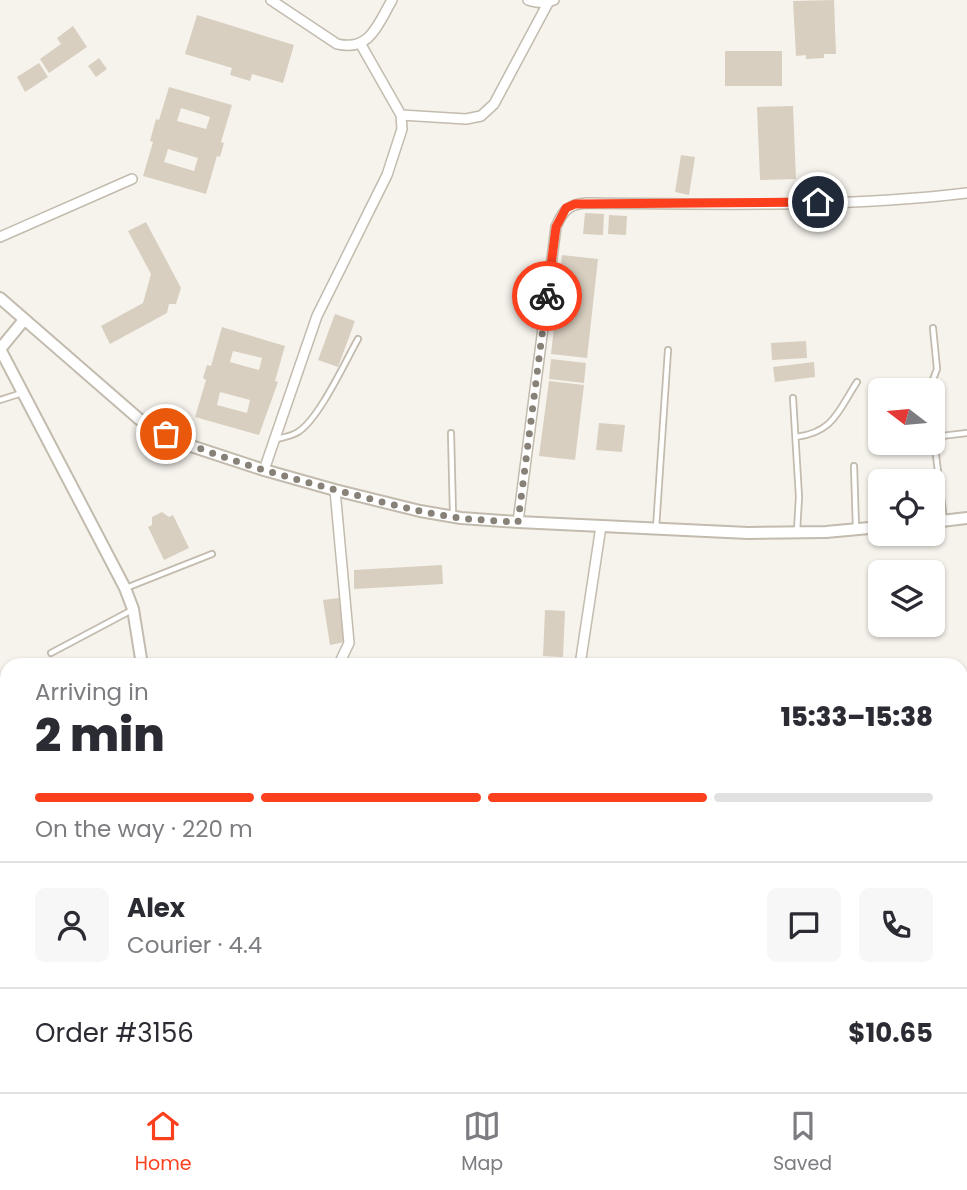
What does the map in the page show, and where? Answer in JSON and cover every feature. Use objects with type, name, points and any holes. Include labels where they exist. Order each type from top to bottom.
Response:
[{"type":"street","points":[[271,0],[337,44],[347,46],[372,36],[392,0]]},
{"type":"street","points":[[528,0],[538,3],[551,2]]},
{"type":"street","points":[[401,115],[466,119],[481,116],[494,104],[551,2]]},
{"type":"street","points":[[264,470],[272,440],[317,316],[387,175],[402,129],[401,115],[360,43]]},
{"type":"street","points":[[0,237],[132,179]]},
{"type":"street","points":[[518,522],[556,227],[566,208],[587,203],[767,204],[869,201],[967,193]]},
{"type":"street","points":[[0,298],[139,419],[191,446],[264,470],[335,489],[453,516],[518,522],[748,533],[868,528]]},
{"type":"street","points":[[24,320],[0,349],[125,589],[133,609],[141,658]]},
{"type":"street","points":[[335,489],[349,643],[342,658]]},
{"type":"street","points":[[945,520],[967,518]]},
{"type":"street","points":[[581,658],[601,526]]},
{"type":"lane","points":[[933,327],[937,369],[934,378]]},
{"type":"lane","points":[[272,440],[295,434],[302,429],[323,402],[358,339]]},
{"type":"lane","points":[[656,528],[668,350]]},
{"type":"lane","points":[[796,437],[814,435],[822,430],[834,418],[857,382]]},
{"type":"lane","points":[[0,400],[23,393]]},
{"type":"lane","points":[[793,398],[799,498],[797,532]]},
{"type":"lane","points":[[451,433],[453,516]]},
{"type":"lane","points":[[945,436],[967,433]]},
{"type":"lane","points":[[855,466],[856,529]]},
{"type":"lane","points":[[125,589],[212,554]]},
{"type":"lane","points":[[51,653],[133,609]]},
{"type":"building","points":[[834,0],[836,54],[806,59],[806,55],[796,56],[793,1]]},
{"type":"building","points":[[197,15],[294,45],[283,83],[252,74],[250,81],[230,75],[232,68],[185,54]]},
{"type":"building","points":[[73,26],[87,47],[49,73],[40,59],[61,44],[57,38]]},
{"type":"building","points":[[725,51],[782,51],[782,86],[725,86]]},
{"type":"building","points":[[99,58],[107,69],[96,77],[88,66]]},
{"type":"building","points":[[39,63],[48,77],[25,92],[17,77]]},
{"type":"building","points":[[169,87],[232,105],[221,142],[224,143],[220,157],[217,156],[206,194],[143,176],[153,142],[150,141],[156,119],[159,120]],"holes":[[[181,108],[210,117],[206,129],[177,121]],[[168,149],[198,158],[194,171],[164,162]]]},
{"type":"building","points":[[793,106],[796,179],[760,180],[757,107]]},
{"type":"building","points":[[681,155],[695,157],[689,195],[675,192]]},
{"type":"building","points":[[585,213],[604,214],[603,235],[583,234]]},
{"type":"building","points":[[609,215],[627,216],[626,235],[608,234]]},
{"type":"building","points":[[146,222],[181,288],[176,304],[169,304],[167,313],[110,344],[101,326],[143,303],[151,274],[128,231]]},
{"type":"building","points":[[562,255],[598,259],[587,358],[551,354]]},
{"type":"building","points":[[335,314],[355,321],[338,367],[318,360]]},
{"type":"building","points":[[222,327],[285,346],[275,381],[278,382],[259,435],[195,417],[206,380],[203,378],[207,365],[211,366]],"holes":[[[233,351],[262,358],[259,370],[230,362]],[[220,392],[250,400],[247,413],[217,405]]]},
{"type":"building","points":[[806,341],[807,358],[772,360],[771,343]]},
{"type":"building","points":[[551,359],[586,363],[584,383],[549,379]]},
{"type":"building","points":[[814,362],[815,377],[775,382],[773,367]]},
{"type":"building","points":[[549,381],[584,385],[575,460],[539,456]]},
{"type":"building","points":[[599,423],[625,425],[622,452],[596,450]]},
{"type":"building","points":[[162,512],[169,517],[173,515],[189,548],[164,560],[148,527],[152,525],[152,517]]},
{"type":"building","points":[[442,565],[443,584],[354,589],[354,570]]},
{"type":"building","points":[[339,598],[345,642],[330,645],[323,600]]},
{"type":"building","points":[[545,610],[565,611],[563,657],[543,656]]},
{"type":"way so far","points":[[166,434],[191,446],[264,470],[420,511],[461,518],[518,522],[547,296]]},
{"type":"route","points":[[547,296],[556,227],[561,214],[575,204],[818,202]]}]
